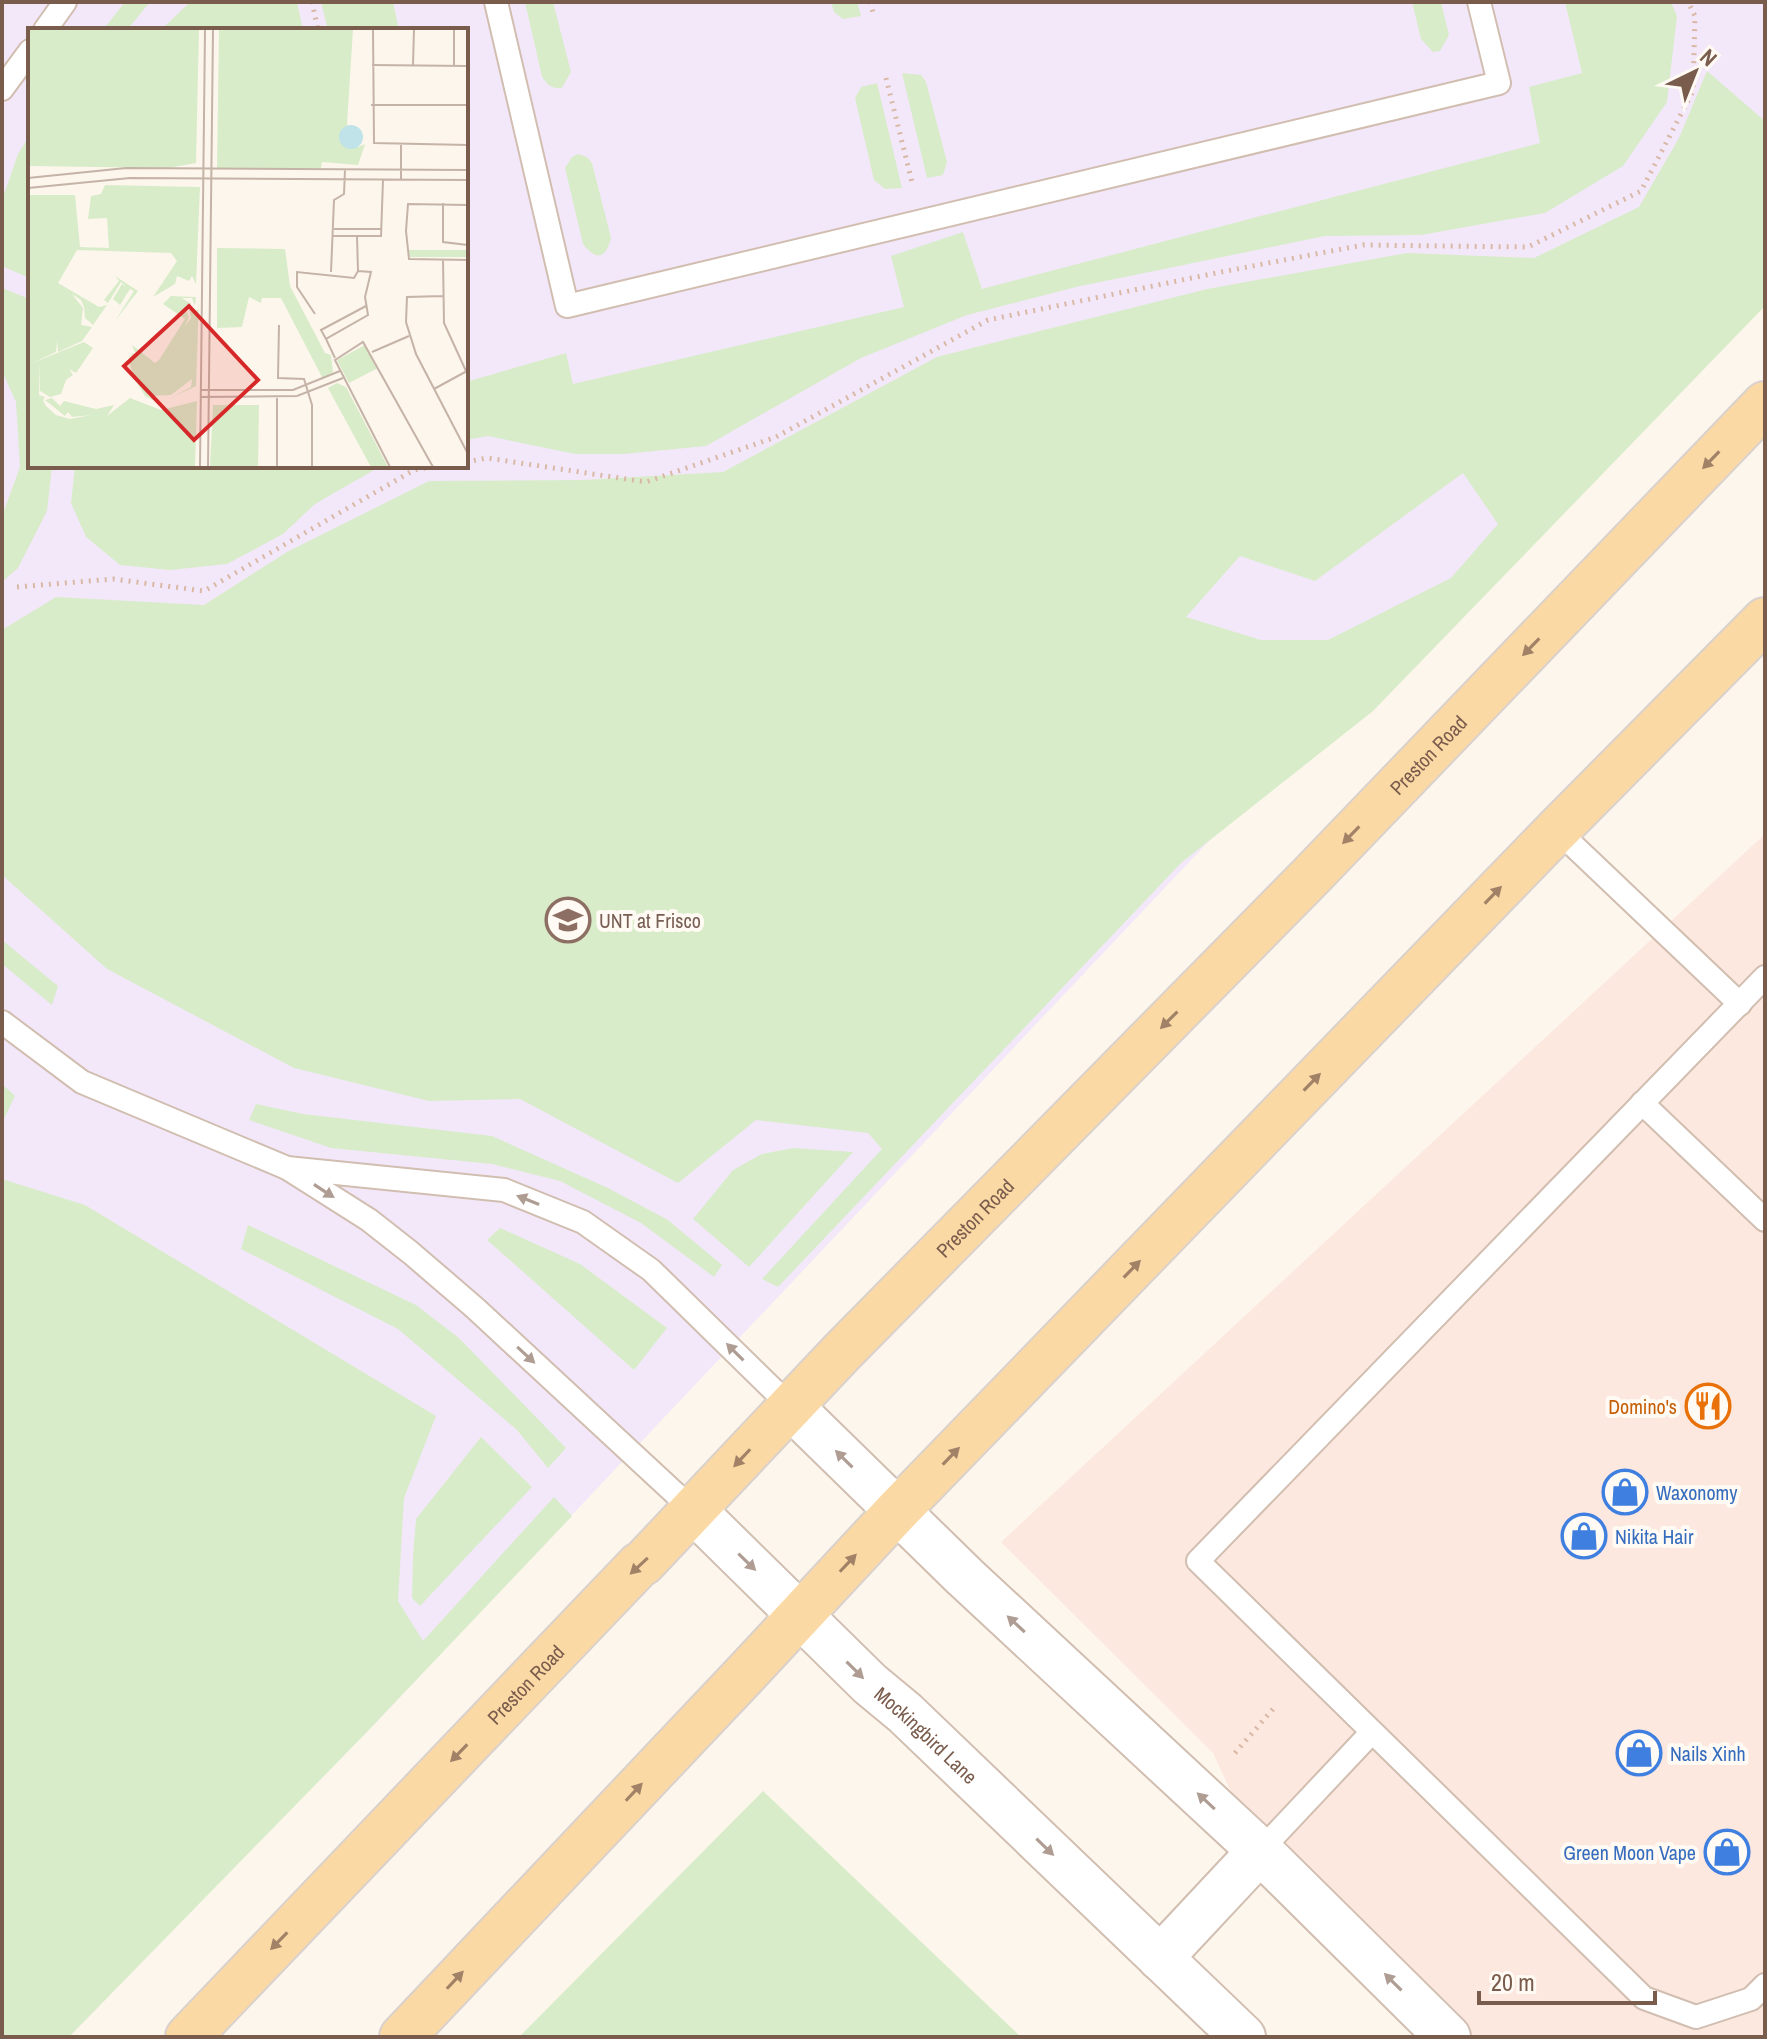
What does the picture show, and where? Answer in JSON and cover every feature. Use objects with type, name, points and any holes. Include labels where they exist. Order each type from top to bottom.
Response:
[{"type":"main road","name":"Preston Road","points":[[188,2037],[841,1353],[1311,876],[1765,404]]},
{"type":"main road","points":[[402,2037],[896,1512],[1557,830],[1765,620]]},
{"type":"street","points":[[791,1407],[896,1512],[1260,1851],[1448,2037]]},
{"type":"street","name":"Mockingbird Lane","points":[[693,1510],[870,1684],[905,1713],[1243,2037]]},
{"type":"street","points":[[1160,1958],[1260,1851]]},
{"type":"lane","points":[[46,28],[65,2]]},
{"type":"lane","points":[[496,2],[567,306],[1499,83],[1479,2]]},
{"type":"lane","points":[[2,89],[28,54]]},
{"type":"lane","points":[[1557,830],[1740,1004]]},
{"type":"lane","points":[[1765,977],[1198,1561],[1644,1998],[1696,2017],[1751,1999],[1765,1985]]},
{"type":"lane","points":[[2,1022],[82,1082],[287,1168],[369,1220],[475,1308],[693,1510]]},
{"type":"lane","points":[[1642,1103],[1765,1220]]},
{"type":"lane","points":[[287,1168],[504,1190],[583,1222],[651,1270],[791,1407]]},
{"type":"lane","points":[[1260,1851],[1372,1732]]},
{"type":"path","points":[[312,2],[318,28]]},
{"type":"path","points":[[870,2],[874,16]]},
{"type":"path","points":[[468,462],[487,458],[646,482],[776,437],[988,320],[1363,245],[1528,247],[1641,191],[1693,91],[1695,16],[1688,2]]},
{"type":"path","points":[[886,78],[912,183]]},
{"type":"path","points":[[17,587],[113,579],[204,591],[421,468]]},
{"type":"path","points":[[1231,1757],[1273,1709]]},
{"type":"shaded area","name":"UNT at Frisco","points":[[2,2],[1765,2],[1765,253],[364,1735],[2,1374]]},
{"type":"shaded area","points":[[1765,834],[1765,2037],[1419,2037],[1286,1910],[1213,1753],[1001,1542]]},
{"type":"green space","points":[[125,2],[150,2],[129,28],[105,28]]},
{"type":"green space","points":[[190,2],[297,2],[303,28],[163,28]]},
{"type":"green space","points":[[321,2],[393,2],[399,28],[328,28]]},
{"type":"green space","points":[[525,2],[553,2],[571,72],[562,88],[550,86],[542,77]]},
{"type":"green space","points":[[831,2],[857,2],[861,16],[843,19],[834,12]]},
{"type":"green space","points":[[1412,2],[1441,2],[1449,35],[1440,51],[1433,52],[1421,39]]},
{"type":"green space","points":[[1565,2],[1671,2],[1677,16],[1667,102],[1623,166],[1545,213],[1421,235],[1325,236],[1076,287],[967,315],[861,358],[706,446],[624,454],[575,454],[488,436],[468,440],[468,381],[566,353],[573,384],[904,307],[891,256],[963,232],[982,289],[1540,143],[1529,87],[1582,73]]},
{"type":"green space","points":[[1707,71],[1765,121],[1765,306],[1373,711],[1181,863],[778,1287],[762,1279],[882,1149],[868,1133],[756,1120],[678,1183],[520,1099],[429,1101],[294,1068],[107,969],[2,875],[2,630],[56,597],[204,605],[287,552],[429,481],[583,480],[723,472],[937,357],[1207,289],[1407,253],[1534,258],[1639,207],[1679,138]],"holes":[[[1463,473],[1498,524],[1451,578],[1328,640],[1261,640],[1186,617],[1240,556],[1315,581]]]},
{"type":"green space","points":[[902,73],[921,75],[926,82],[947,162],[943,175],[927,178]]},
{"type":"green space","points":[[877,83],[902,188],[885,189],[874,180],[855,98],[861,87]]},
{"type":"green space","points":[[28,138],[27,277],[2,266],[2,200],[18,154]]},
{"type":"green space","points":[[578,154],[592,163],[611,238],[600,255],[592,253],[583,244],[565,168]]},
{"type":"green space","points":[[2,288],[28,298],[28,468],[52,468],[47,511],[18,568],[2,582],[2,516],[20,467],[16,402],[2,371]]},
{"type":"green space","points":[[75,468],[378,468],[315,504],[283,534],[227,564],[170,570],[120,565],[86,537],[71,503]]},
{"type":"green space","points":[[2,940],[58,986],[52,1005],[2,964]]},
{"type":"green space","points":[[2,1084],[15,1096],[2,1123]]},
{"type":"green space","points":[[256,1104],[303,1114],[492,1136],[608,1188],[668,1220],[722,1265],[714,1277],[641,1223],[560,1181],[492,1164],[331,1148],[249,1120]]},
{"type":"green space","points":[[793,1148],[853,1152],[749,1267],[693,1219],[733,1170],[762,1154]]},
{"type":"green space","points":[[2,1179],[85,1205],[436,1416],[404,1498],[398,1601],[423,1641],[554,1497],[572,1516],[364,1735],[69,2037],[2,2037]]},
{"type":"green space","points":[[248,1225],[416,1305],[459,1338],[566,1448],[548,1468],[517,1430],[398,1329],[241,1249]]},
{"type":"green space","points":[[500,1228],[580,1264],[667,1328],[634,1370],[487,1240]]},
{"type":"green space","points":[[481,1437],[532,1487],[420,1606],[412,1598],[416,1519]]},
{"type":"green space","points":[[763,1791],[1021,2037],[519,2037]]},
{"type":"place","name":"UNT at Frisco","points":[[568,920]]},
{"type":"place","name":"Domino's","points":[[1708,1406]]},
{"type":"place","name":"Waxonomy","points":[[1625,1492]]},
{"type":"place","name":"Nikita Hair","points":[[1584,1536]]},
{"type":"place","name":"Nails Xinh","points":[[1639,1753]]},
{"type":"place","name":"Green Moon Vape","points":[[1727,1852]]}]
